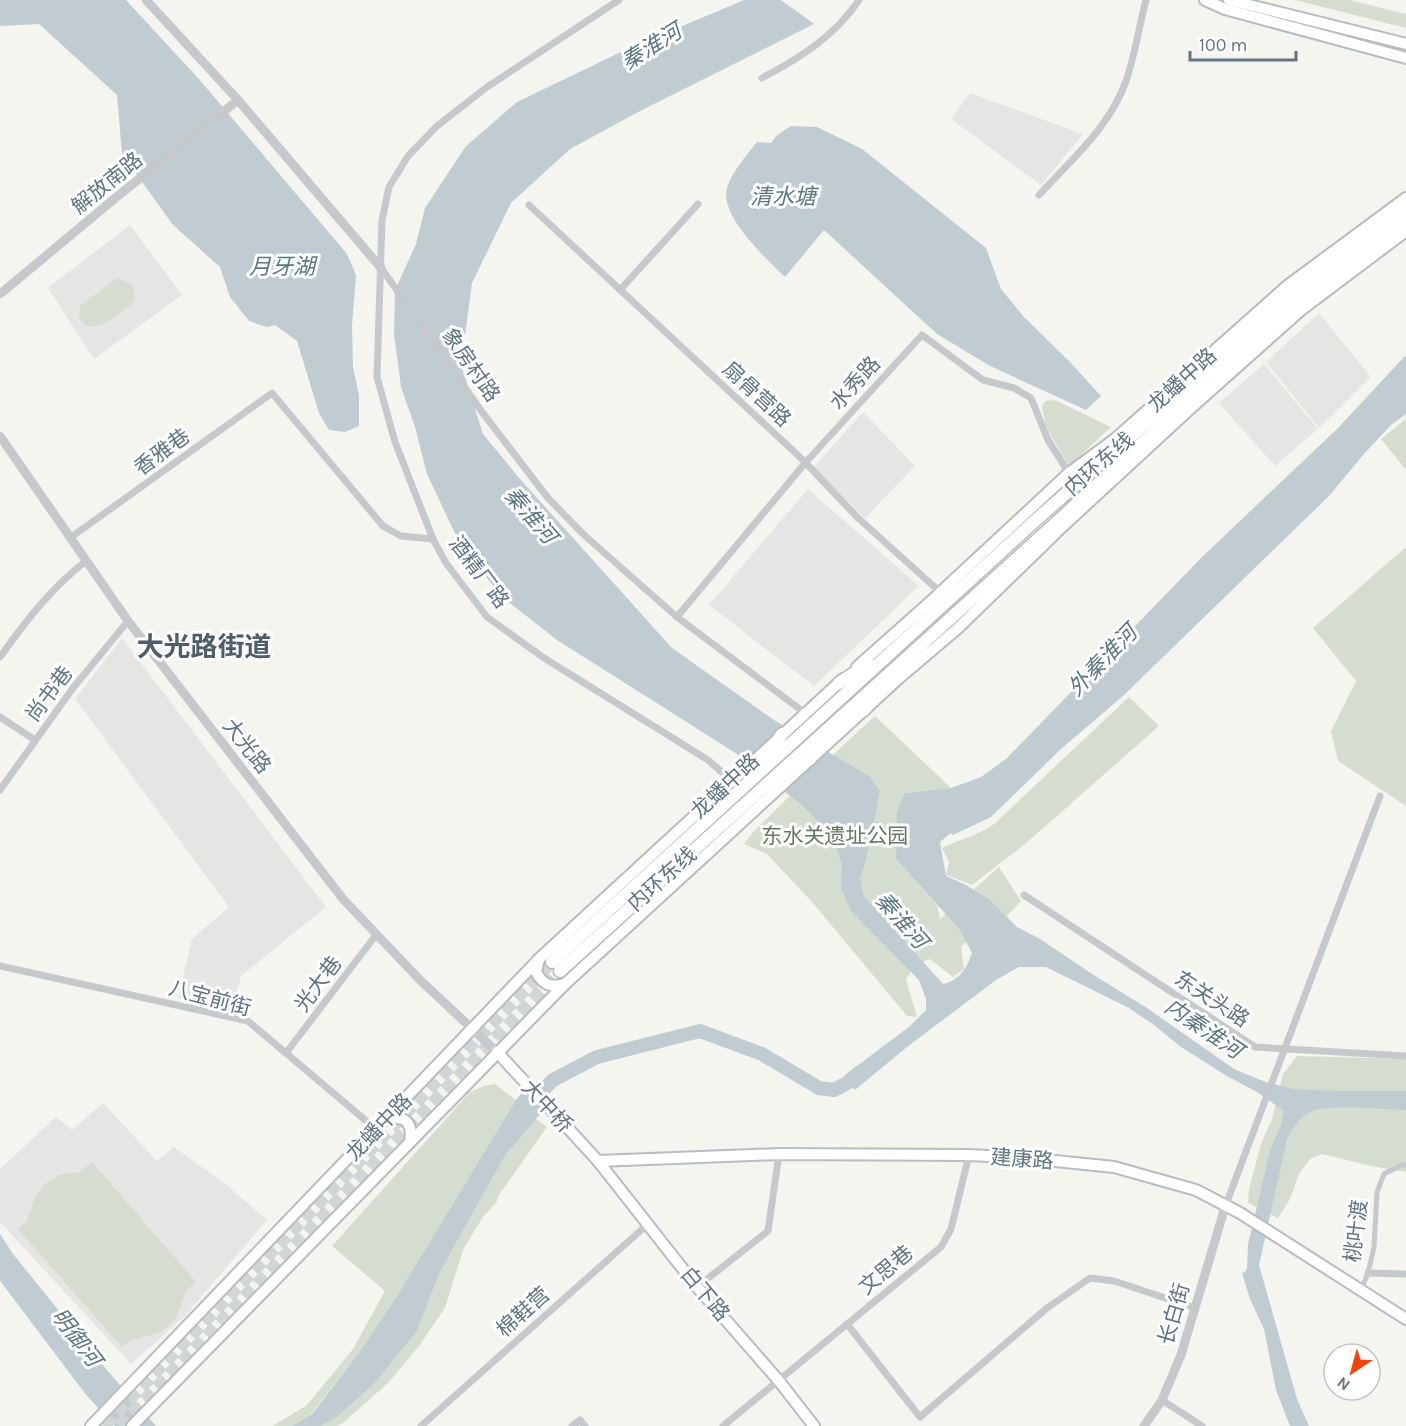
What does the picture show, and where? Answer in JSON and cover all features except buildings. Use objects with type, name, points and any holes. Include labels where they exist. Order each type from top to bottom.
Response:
[{"type":"highway","name":"内环东线","points":[[1406,209],[1287,299],[1002,550],[895,648],[799,727],[752,779],[556,967],[768,790],[820,743],[906,657],[1011,564],[1290,306],[1406,220]]},
{"type":"highway","points":[[839,682],[895,648]]},
{"type":"highway","points":[[864,710],[906,657]]},
{"type":"highway","points":[[752,779],[783,734]]},
{"type":"highway","points":[[768,790],[810,759]]},
{"type":"main road","points":[[1205,0],[1226,9],[1406,58]]},
{"type":"main road","points":[[1229,0],[1406,44]]},
{"type":"main road","name":"龙蟠中路","points":[[93,1424],[539,959],[731,780],[783,734],[799,727],[805,713],[1069,473],[1115,439],[1287,286],[1406,198]]},
{"type":"main road","name":"龙蟠中路","points":[[810,759],[820,743],[864,710],[957,629],[1071,518],[1301,310],[1406,231]]},
{"type":"main road","name":"龙蟠中路","points":[[132,1426],[565,984],[768,790]]},
{"type":"main road","points":[[539,959],[536,972],[544,983],[550,987],[565,984]]},
{"type":"main road","name":"大中桥","points":[[497,1052],[598,1161]]},
{"type":"main road","points":[[387,1119],[396,1117],[405,1119],[412,1132],[410,1142]]},
{"type":"main road","name":"建康路","points":[[598,1161],[779,1154],[969,1155],[1114,1167],[1196,1190],[1240,1213],[1406,1319]]},
{"type":"main road","name":"白下路","points":[[598,1161],[697,1287],[779,1381],[814,1426]]},
{"type":"street","name":"象房村路","points":[[146,0],[238,100],[381,268],[482,412],[555,505],[583,534],[677,617],[805,713]]},
{"type":"street","name":"酒精厂路","points":[[619,0],[487,87],[437,126],[408,156],[389,186],[382,220],[377,377],[395,442],[434,539],[446,563],[487,617],[544,658],[708,760],[731,780]]},
{"type":"street","points":[[762,78],[823,40],[846,19],[859,0]]},
{"type":"street","points":[[1039,195],[1098,130],[1109,113],[1125,82],[1146,0]]},
{"type":"street","name":"解放南路","points":[[0,294],[238,100]]},
{"type":"street","points":[[620,290],[698,204]]},
{"type":"street","name":"扇骨营路","points":[[529,205],[806,462],[857,517],[940,592]]},
{"type":"street","name":"水秀路","points":[[677,617],[806,462],[921,335],[983,380],[1014,388],[1031,398],[1048,440],[1069,473]]},
{"type":"street","name":"香雅巷","points":[[70,538],[272,393],[383,526],[401,536],[434,539]]},
{"type":"street","name":"大光路","points":[[0,436],[128,621],[343,899],[420,980],[497,1052]]},
{"type":"street","points":[[0,657],[35,609],[65,578],[86,561]]},
{"type":"street","name":"尚书巷","points":[[0,790],[73,688],[128,621]]},
{"type":"street","points":[[0,717],[35,740]]},
{"type":"street","points":[[1225,1207],[1380,796]]},
{"type":"street","name":"东关头路","points":[[1024,895],[1255,1047],[1406,1056]]},
{"type":"street","name":"光大巷","points":[[286,1053],[376,935]]},
{"type":"street","name":"八宝前街","points":[[0,966],[248,1021],[377,1130]]},
{"type":"street","points":[[697,1287],[768,1231],[779,1154]]},
{"type":"street","name":"文思巷","points":[[723,1426],[934,1252],[945,1240],[951,1229],[969,1155]]},
{"type":"street","name":"桃叶渡","points":[[1360,1291],[1368,1272],[1374,1247],[1377,1192],[1384,1174],[1401,1165],[1406,1165]]},
{"type":"street","name":"长白街","points":[[1143,1426],[1162,1400],[1181,1355],[1225,1207]]},
{"type":"street","name":"棉鞋营","points":[[421,1426],[648,1224]]},
{"type":"street","points":[[1368,1272],[1406,1274]]},
{"type":"street","points":[[848,1324],[920,1417],[1047,1308],[1090,1278],[1114,1281],[1195,1308]]},
{"type":"street","points":[[1162,1400],[1202,1426]]},
{"type":"street","points":[[572,1426],[582,1423]]},
{"type":"shaded area","points":[[970,93],[1083,134],[1041,185],[951,119]]},
{"type":"shaded area","points":[[130,225],[182,295],[94,359],[48,288]]},
{"type":"shaded area","points":[[1319,313],[1371,377],[1319,428],[1266,362]]},
{"type":"shaded area","points":[[1264,364],[1318,429],[1275,466],[1219,403]]},
{"type":"shaded area","points":[[863,412],[915,466],[865,518],[813,468]]},
{"type":"shaded area","points":[[808,489],[919,586],[814,686],[709,605]]},
{"type":"shaded area","points":[[122,638],[326,907],[241,976],[233,1007],[178,998],[192,939],[229,907],[75,699]]},
{"type":"shaded area","points":[[103,1103],[157,1161],[174,1147],[228,1186],[267,1220],[185,1316],[131,1364],[0,1222],[0,1169],[56,1117],[72,1130]]},
{"type":"green space","points":[[1295,0],[1350,0],[1406,14],[1406,28]]},
{"type":"green space","points":[[117,278],[132,285],[135,296],[133,303],[98,326],[84,323],[79,316],[80,306]]},
{"type":"green space","points":[[1055,400],[1111,427],[1069,466],[1046,427],[1042,407],[1045,401]]},
{"type":"green space","points":[[1406,419],[1406,470],[1381,439]]},
{"type":"green space","points":[[1406,547],[1406,806],[1338,761],[1331,731],[1356,681],[1313,628]]},
{"type":"green space","points":[[1129,697],[1159,726],[1024,845],[972,885],[946,875],[949,862],[942,848],[982,832],[994,824]]},
{"type":"green space","name":"东水关遗址公园","points":[[875,716],[951,788],[905,793],[896,859],[937,905],[940,919],[999,867],[1021,901],[1009,914],[961,946],[964,969],[953,977],[930,959],[913,967],[906,980],[917,1017],[907,1016],[812,902],[767,854],[744,844],[753,832],[811,775]]},
{"type":"green space","points":[[1297,1056],[1406,1059],[1406,1172],[1322,1154],[1310,1159],[1299,1174],[1290,1199],[1278,1218],[1248,1203],[1249,1189],[1261,1144],[1272,1119],[1283,1074]]},
{"type":"green space","points":[[495,1084],[516,1100],[395,1299],[358,1354],[312,1413],[292,1426],[272,1426],[306,1406],[353,1349],[385,1291],[332,1246],[470,1092]]},
{"type":"green space","points":[[535,1118],[547,1127],[499,1195],[496,1203],[483,1217],[463,1250],[445,1308],[419,1346],[388,1383],[343,1423],[337,1426],[321,1426],[337,1417],[375,1383],[417,1331],[440,1272],[506,1154]]},
{"type":"green space","points":[[92,1162],[196,1282],[187,1291],[178,1314],[169,1326],[157,1333],[133,1340],[122,1347],[18,1229],[27,1221],[34,1199],[46,1183],[59,1175],[80,1172]]},
{"type":"water","name":"月牙湖","points":[[0,0],[126,0],[199,79],[347,254],[356,275],[352,326],[353,367],[359,395],[359,426],[345,432],[329,430],[319,413],[297,341],[275,325],[267,327],[249,321],[230,297],[220,267],[173,225],[122,154],[117,95],[39,24],[0,26]]},
{"type":"water","name":"秦淮河","points":[[744,0],[781,0],[814,24],[640,111],[570,149],[511,203],[472,283],[461,365],[483,434],[520,479],[672,648],[774,720],[869,776],[880,791],[860,879],[863,895],[943,984],[954,980],[962,973],[972,953],[960,930],[896,859],[897,812],[905,793],[951,788],[981,777],[1006,759],[1203,556],[1338,428],[1406,355],[1406,414],[1392,424],[1330,495],[1124,695],[1061,749],[991,817],[953,835],[951,833],[940,842],[946,876],[990,900],[1017,927],[1040,939],[1147,1008],[1234,1069],[1263,1081],[1292,1089],[1406,1091],[1406,1110],[1320,1109],[1304,1116],[1287,1139],[1259,1265],[1297,1399],[1309,1426],[1290,1426],[1276,1390],[1264,1329],[1250,1299],[1242,1273],[1247,1269],[1248,1244],[1270,1151],[1284,1111],[1257,1092],[1181,1047],[1129,1008],[1046,967],[1019,967],[996,980],[907,1047],[855,1090],[845,1075],[910,1026],[926,1010],[926,999],[919,980],[851,911],[841,888],[842,865],[833,836],[803,806],[737,754],[557,640],[501,596],[459,542],[427,474],[415,427],[401,387],[394,334],[395,290],[416,244],[425,208],[466,146],[517,102],[623,51]]},
{"type":"water","name":"清水塘","points":[[791,126],[817,127],[862,149],[986,248],[1001,289],[1024,317],[1101,396],[1086,410],[990,366],[937,334],[824,230],[785,277],[745,235],[729,209],[726,196],[734,173],[757,142],[771,143],[777,135]]},
{"type":"water","points":[[528,1086],[547,1106],[506,1154],[440,1272],[417,1331],[375,1383],[337,1417],[321,1426],[292,1426],[313,1413],[358,1354],[395,1299],[516,1100]]},
{"type":"water","name":"明御河","points":[[0,1234],[13,1254],[106,1369],[156,1426],[126,1426],[0,1266]]},
{"type":"waterway","points":[[528,1105],[553,1080],[597,1057],[700,1031],[762,1054],[819,1088],[834,1090],[863,1070]]},
{"type":"waterway","name":"明御河","points":[[0,1269],[92,1391],[125,1426]]},
{"type":"tunnel","points":[[104,1426],[552,962]]},
{"type":"tunnel","points":[[119,1426],[560,971]]},
{"type":"district","name":"大光路街道","points":[[204,647]]},
{"type":"water label","name":"外秦淮河","points":[[1102,660]]},
{"type":"water label","name":"内秦淮河","points":[[1204,1028]]}]
